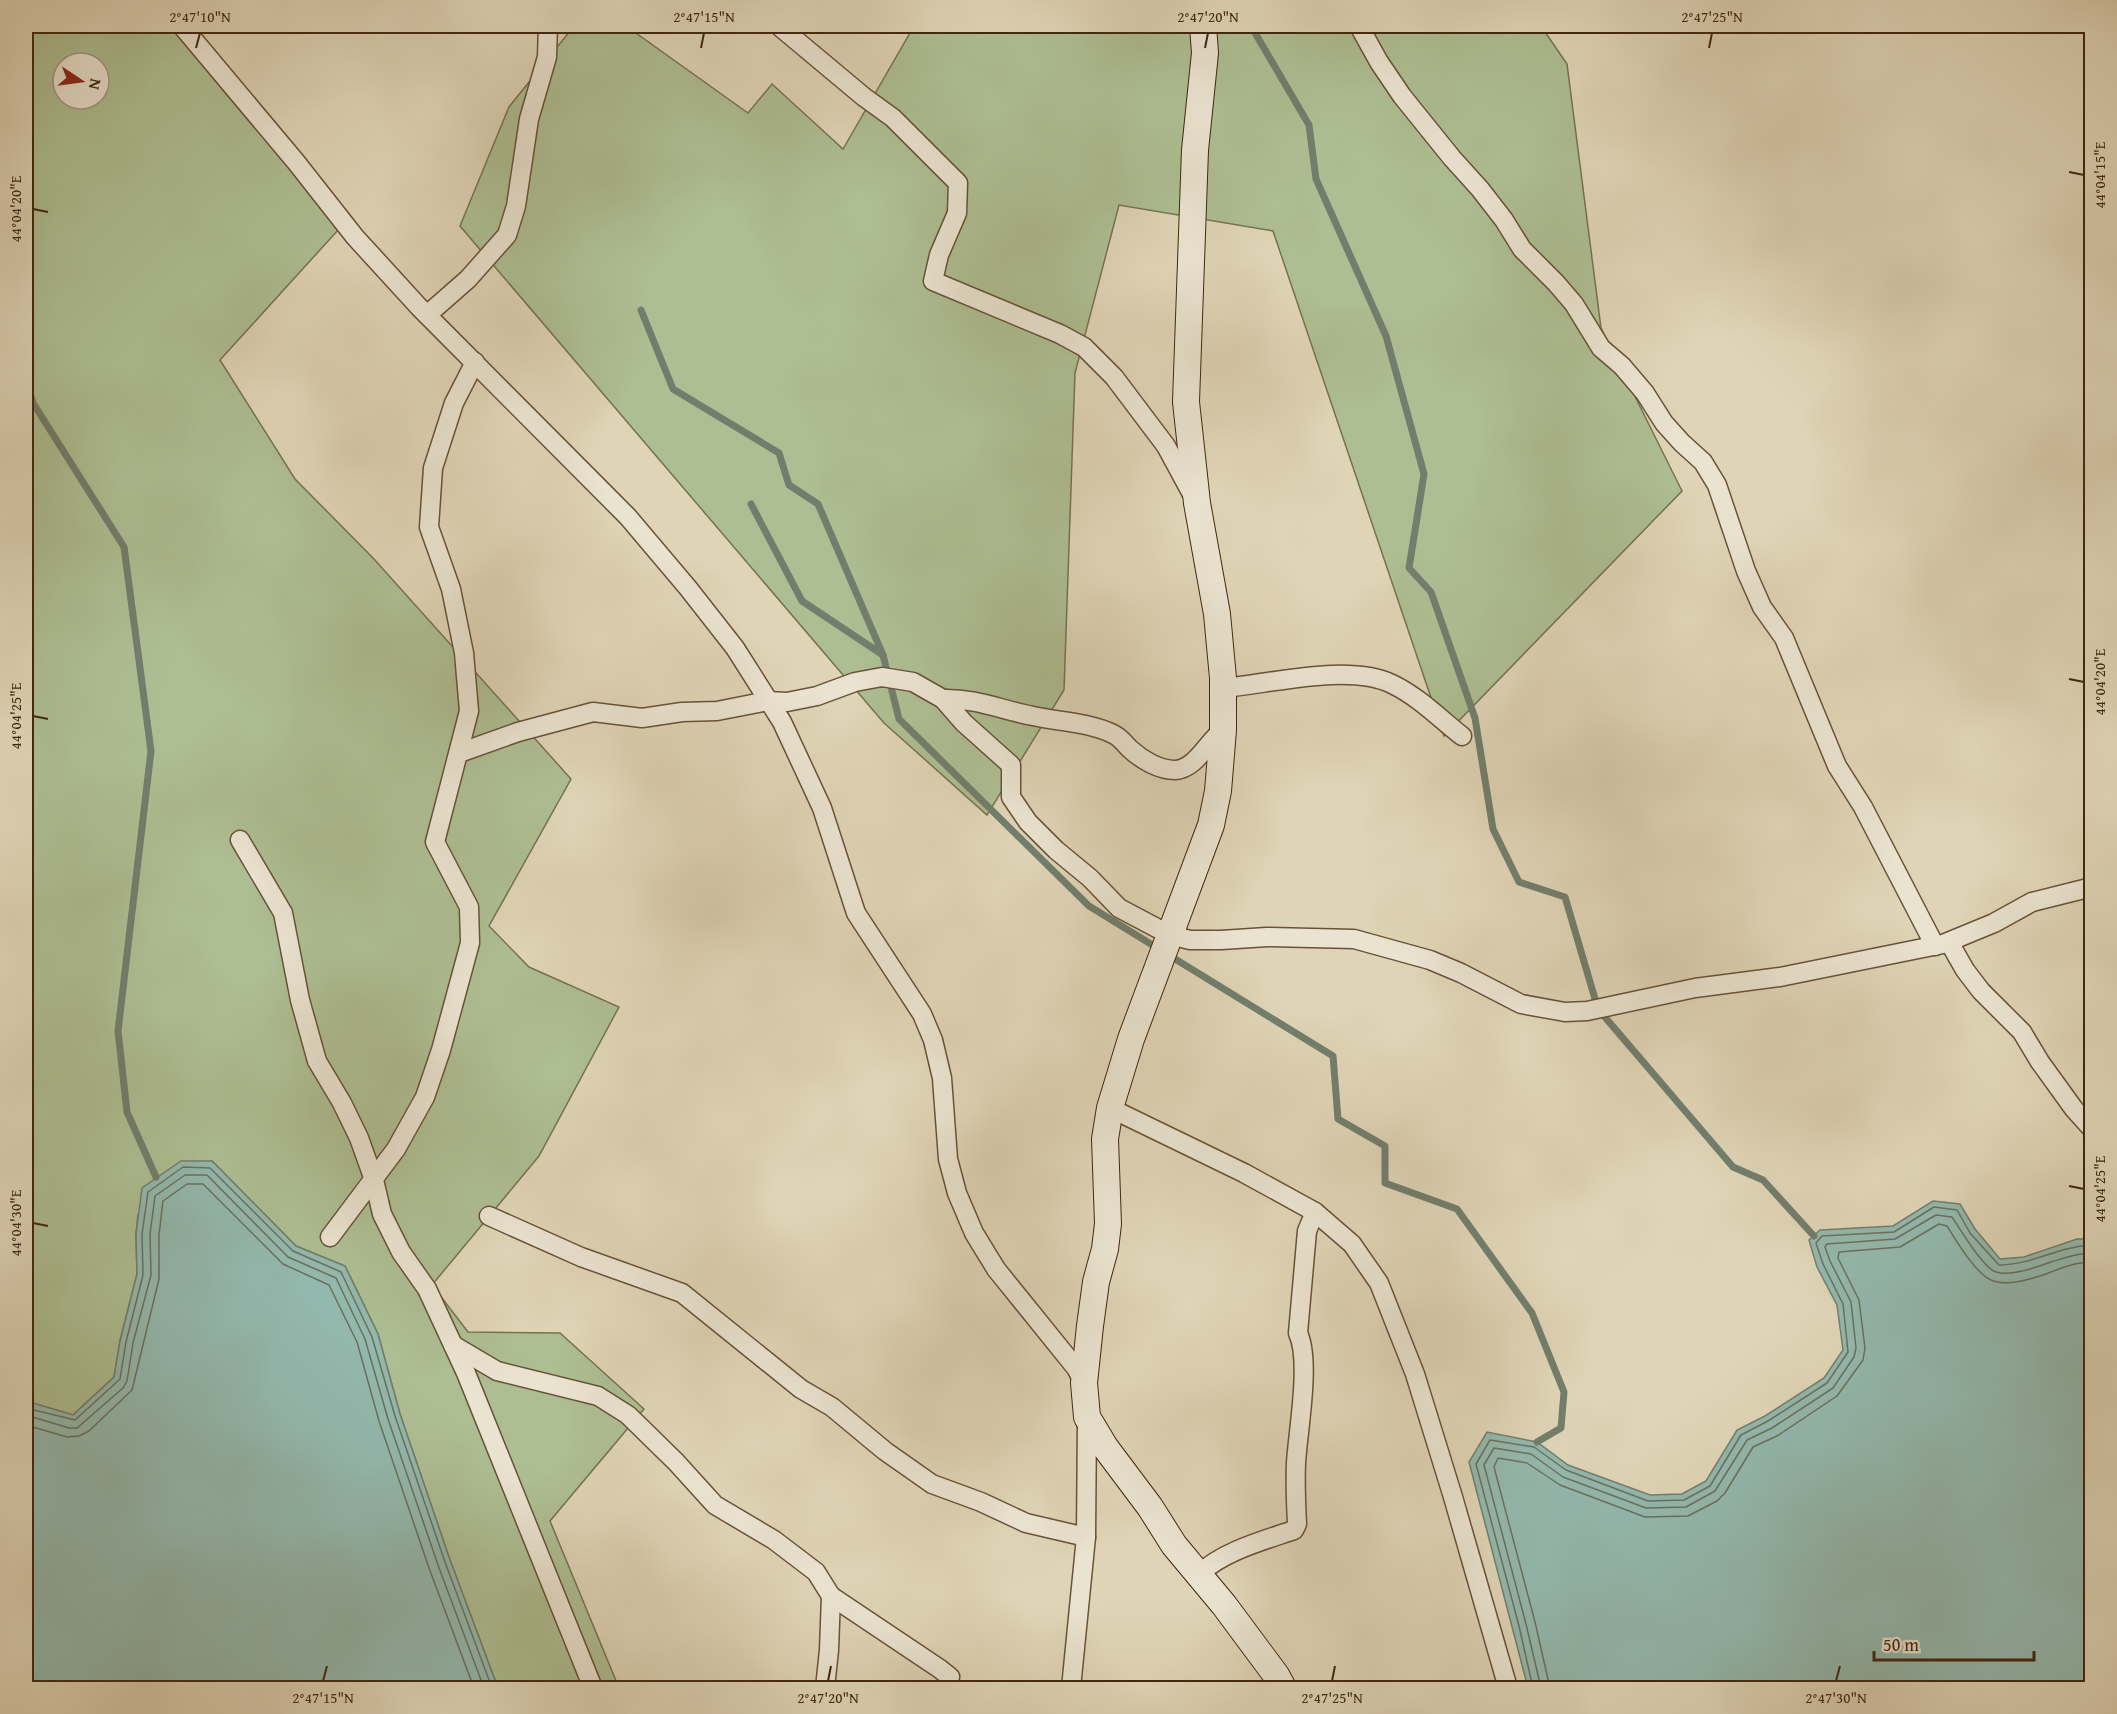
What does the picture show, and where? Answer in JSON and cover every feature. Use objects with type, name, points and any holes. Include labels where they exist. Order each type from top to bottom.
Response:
[{"type":"street","points":[[182,26],[296,162],[355,237],[427,315],[628,517],[735,648],[782,722],[822,808],[856,913],[922,1014],[933,1040],[942,1078],[948,1159],[957,1193],[974,1233],[996,1269],[1077,1368],[1084,1383]]},
{"type":"street","points":[[427,315],[468,279],[507,235],[516,206],[529,118],[547,57],[548,26]]},
{"type":"street","points":[[779,26],[805,36],[864,97],[893,118],[957,183],[957,213],[939,255],[933,281],[1060,334],[1084,347],[1114,377],[1166,446],[1197,503]]},
{"type":"street","points":[[1071,1689],[1086,1537],[1087,1417],[1084,1383],[1096,1282],[1105,1249],[1108,1224],[1105,1139],[1110,1108],[1131,1040],[1211,825],[1218,791],[1223,730],[1223,688],[1217,614],[1197,503],[1186,402],[1195,150],[1205,53],[1203,26]]},
{"type":"street","points":[[1359,26],[1379,62],[1402,96],[1480,189],[1504,220],[1522,249],[1574,304],[1601,348],[1629,375],[1664,423],[1702,462],[1712,477],[1732,526],[1746,571],[1762,607],[1784,638],[1838,766],[1942,944],[1981,990],[2022,1032],[2040,1062],[2091,1129]]},
{"type":"street","points":[[330,1237],[396,1149],[425,1097],[441,1050],[470,943],[469,907],[435,842],[469,711],[464,653],[451,589],[429,527],[434,468],[454,403],[475,362]]},
{"type":"street","points":[[1223,688],[1297,679],[1361,675],[1390,682],[1417,698],[1462,736]]},
{"type":"street","points":[[459,753],[518,732],[593,712],[642,718],[682,712],[717,711],[768,701],[787,702],[817,696],[855,682],[882,677],[914,682],[943,699],[964,723],[1011,765],[1011,797],[1028,822],[1056,850],[1090,878],[1119,908],[1170,935],[1190,940],[1267,937],[1354,939],[1430,960],[1521,1004],[1565,1012],[1587,1011],[1695,988],[1780,977],[1942,944],[1994,923],[2032,902],[2091,887]]},
{"type":"street","points":[[943,699],[963,698],[1031,716],[1090,725],[1116,735],[1133,752],[1155,766],[1177,770],[1198,760],[1214,737],[1223,730]]},
{"type":"street","points":[[240,840],[283,913],[300,1000],[317,1061],[342,1103],[374,1180],[382,1214],[401,1252],[427,1289],[475,1394],[593,1689]]},
{"type":"street","points":[[1110,1108],[1245,1173],[1316,1212],[1352,1244],[1379,1283],[1415,1374],[1508,1689]]},
{"type":"street","points":[[1199,1574],[1206,1567],[1243,1548],[1294,1530],[1297,1524],[1296,1466],[1302,1399],[1303,1349],[1298,1333],[1307,1231],[1316,1212]]},
{"type":"street","points":[[489,1216],[581,1257],[682,1293],[801,1389],[832,1407],[885,1452],[932,1484],[981,1502],[1026,1523],[1086,1537]]},
{"type":"street","points":[[453,1345],[497,1371],[598,1396],[628,1415],[676,1462],[715,1506],[774,1540],[816,1572],[831,1596],[940,1669],[950,1677],[947,1689]]},
{"type":"street","points":[[1087,1417],[1174,1545],[1199,1574],[1276,1676],[1283,1689]]},
{"type":"street","points":[[825,1689],[831,1596]]},
{"type":"green space","points":[[26,26],[174,26],[339,229],[220,360],[295,479],[374,559],[571,779],[489,926],[529,967],[619,1007],[539,1156],[432,1285],[468,1332],[560,1333],[644,1409],[550,1521],[619,1688],[498,1688],[450,1560],[400,1414],[378,1334],[345,1266],[296,1246],[212,1161],[138,1215],[137,1274],[120,1341],[114,1377],[73,1415],[26,1401]]},
{"type":"green space","points":[[574,26],[626,26],[748,113],[772,84],[843,149],[914,26],[1541,26],[1567,64],[1601,328],[1682,491],[1444,736],[1273,231],[1119,205],[1075,373],[1064,690],[987,815],[884,723],[460,226],[509,107]]},
{"type":"water","points":[[181,1161],[212,1161],[296,1246],[345,1266],[378,1334],[400,1414],[450,1560],[498,1688],[26,1688],[26,1401],[73,1415],[114,1377],[120,1341],[137,1274],[136,1234],[142,1188]]},
{"type":"water","points":[[1933,1201],[1960,1204],[1975,1229],[2000,1259],[2024,1257],[2077,1239],[2091,1239],[2091,1688],[1528,1688],[1469,1462],[1487,1432],[1537,1442],[1568,1465],[1650,1495],[1682,1494],[1706,1481],[1737,1430],[1765,1416],[1824,1378],[1843,1350],[1837,1305],[1817,1267],[1809,1240],[1820,1230],[1893,1226]]},
{"type":"waterway","points":[[1251,26],[1309,125],[1316,179],[1386,336],[1424,474],[1409,568],[1431,592],[1475,718],[1493,829],[1519,882],[1565,897],[1598,1009],[1733,1167],[1763,1180],[1814,1236]]},
{"type":"waterway","points":[[641,310],[673,389],[779,453],[789,485],[818,504],[883,655],[899,719],[1089,906],[1333,1056],[1338,1119],[1385,1146],[1385,1183],[1457,1209],[1532,1313],[1564,1392],[1561,1428],[1537,1442]]},
{"type":"waterway","points":[[26,380],[33,403],[124,547],[151,751],[118,1031],[127,1112],[156,1177]]},
{"type":"waterway","points":[[751,504],[802,601],[883,655]]}]
